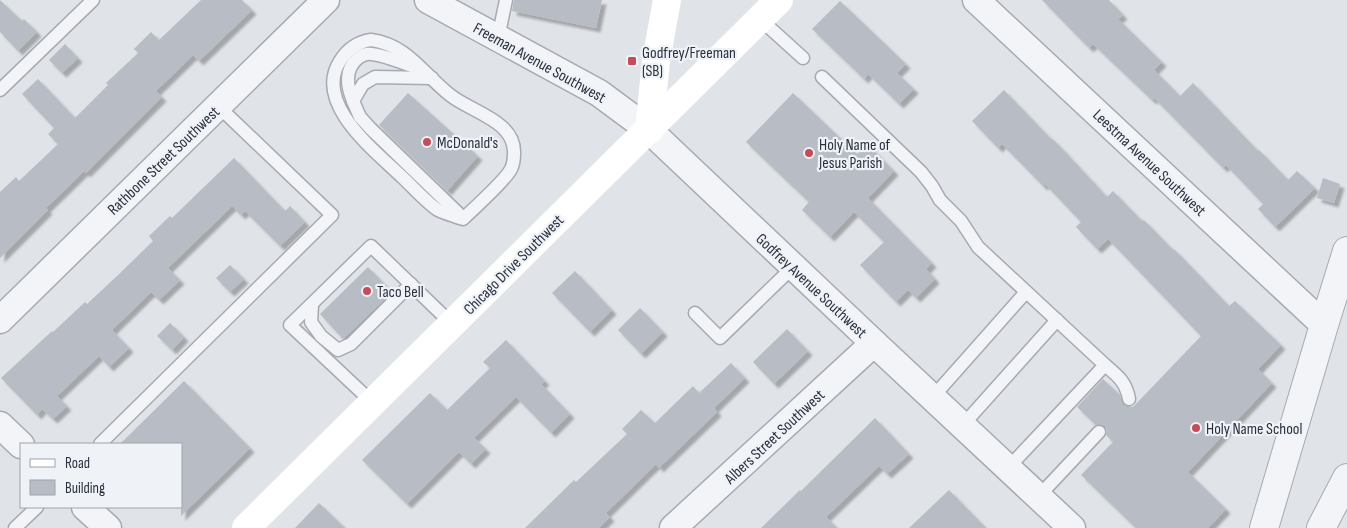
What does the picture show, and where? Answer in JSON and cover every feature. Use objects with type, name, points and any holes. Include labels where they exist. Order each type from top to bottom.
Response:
[{"type":"main road","points":[[649,130],[656,61],[667,0]]},
{"type":"main road","name":"Chicago Drive Southwest","points":[[246,528],[770,9]]},
{"type":"street","name":"Rathbone Street Southwest","points":[[0,320],[326,0]]},
{"type":"street","name":"Freeman Avenue Southwest","points":[[428,0],[599,92],[649,130]]},
{"type":"street","name":"Leestma Avenue Southwest","points":[[976,0],[1324,325]]},
{"type":"street","name":"Godfrey Avenue Southwest","points":[[649,130],[1072,528]]},
{"type":"street","points":[[1264,528],[1347,252]]},
{"type":"street","name":"Albers Street Southwest","points":[[673,528],[874,343]]},
{"type":"street","points":[[0,425],[20,444]]},
{"type":"street","points":[[1321,528],[1347,478]]},
{"type":"street","points":[[86,508],[108,528]]},
{"type":"lane","points":[[0,90],[93,0]]},
{"type":"lane","points":[[498,38],[506,0]]},
{"type":"lane","points":[[770,9],[803,58]]},
{"type":"lane","points":[[366,41],[379,41],[403,51],[456,100],[500,125],[510,137],[514,145],[514,153],[510,171],[463,219],[437,209],[367,143],[343,113],[333,87],[334,72],[352,47],[366,41]]},
{"type":"lane","points":[[428,74],[370,54],[360,57],[352,65],[348,76],[349,90],[360,117],[463,219]]},
{"type":"lane","points":[[352,101],[363,84],[375,77],[428,74]]},
{"type":"lane","points":[[822,77],[920,172],[940,200],[961,220],[978,247],[1120,378],[1127,387],[1130,398]]},
{"type":"lane","points":[[101,443],[332,215],[218,106]]},
{"type":"lane","points":[[372,403],[290,325],[371,246],[452,324]]},
{"type":"lane","points":[[695,313],[720,338],[793,266]]},
{"type":"lane","points":[[312,305],[312,322],[321,336],[338,350],[351,344],[411,284]]},
{"type":"lane","points":[[932,398],[1026,292]]},
{"type":"lane","points":[[962,426],[1057,320]]},
{"type":"lane","points":[[1008,468],[1105,365]]},
{"type":"lane","points":[[1038,497],[1099,432]]},
{"type":"lane","points":[[15,528],[36,508]]},
{"type":"building","points":[[0,0],[37,32],[18,51],[0,32]]},
{"type":"building","points":[[201,0],[242,0],[252,10],[199,61],[193,55],[156,91],[162,97],[86,173],[84,171],[46,208],[48,210],[0,258],[0,192],[16,177],[19,181],[58,144],[48,134],[54,128],[22,94],[38,79],[75,118],[108,85],[106,83],[138,53],[134,49],[151,32],[159,40]]},
{"type":"building","points":[[514,0],[602,0],[596,28],[512,11]]},
{"type":"building","points":[[1042,0],[1109,0],[1123,15],[1118,19],[1162,62],[1154,70],[1180,96],[1193,83],[1288,180],[1297,171],[1315,188],[1275,227],[1258,209],[1263,204],[1226,165],[1223,168],[1154,98],[1152,100],[1093,44],[1089,48]]},
{"type":"building","points":[[840,1],[906,64],[897,73],[914,89],[899,104],[868,74],[864,79],[812,29]]},
{"type":"building","points":[[65,44],[78,58],[62,73],[49,60]]},
{"type":"building","points":[[1004,90],[1107,197],[1113,191],[1142,221],[1144,220],[1174,249],[1229,306],[1235,301],[1281,345],[1258,369],[1272,383],[1188,472],[1226,509],[1208,528],[1136,528],[1081,475],[1113,442],[1106,435],[1107,430],[1105,426],[1096,425],[1077,407],[1103,379],[1120,395],[1123,405],[1133,407],[1201,336],[1108,239],[1097,249],[1076,227],[1081,222],[1045,184],[1043,186],[1002,144],[998,148],[972,121]]},
{"type":"building","name":"McDonald's","points":[[408,93],[478,156],[447,191],[379,125]]},
{"type":"building","points":[[793,93],[857,154],[867,144],[894,171],[868,198],[932,263],[926,269],[935,279],[916,298],[908,290],[896,302],[860,265],[884,242],[854,212],[830,237],[802,210],[809,202],[746,142]]},
{"type":"building","points":[[234,158],[285,211],[290,206],[305,222],[280,246],[245,211],[241,215],[232,206],[168,268],[180,280],[159,300],[151,292],[112,330],[129,348],[109,367],[99,356],[57,396],[67,406],[53,419],[42,409],[37,415],[1,378],[52,331],[85,302],[87,304],[117,276],[153,241],[149,236],[170,216],[172,218]]},
{"type":"building","points":[[1323,178],[1340,184],[1334,203],[1317,198]]},
{"type":"building","points":[[230,265],[244,279],[230,292],[216,278]]},
{"type":"building","points":[[368,267],[392,292],[343,339],[320,314]]},
{"type":"building","points":[[575,271],[612,310],[590,332],[552,293]]},
{"type":"building","points":[[640,308],[663,332],[641,354],[618,330]]},
{"type":"building","points":[[170,323],[184,337],[172,350],[157,336]]},
{"type":"building","points":[[787,329],[808,351],[774,384],[753,362]]},
{"type":"building","points":[[506,340],[545,381],[541,384],[570,414],[551,433],[516,397],[474,438],[486,449],[471,464],[459,452],[407,504],[362,460],[430,393],[447,410],[490,368],[483,362]]},
{"type":"building","points":[[731,363],[745,378],[714,408],[717,412],[659,468],[656,464],[606,513],[610,517],[599,528],[525,528],[574,480],[576,482],[627,434],[622,429],[641,410],[655,423],[693,386],[699,393]]},
{"type":"building","points":[[184,381],[250,448],[181,516],[182,443],[121,443]]},
{"type":"building","points":[[875,418],[909,454],[887,474],[879,466],[826,517],[837,528],[761,528],[801,491]]},
{"type":"building","points":[[949,490],[986,528],[909,528]]},
{"type":"building","points":[[319,503],[345,528],[295,528]]},
{"type":"place","name":"Godfrey/Freeman (SB)","points":[[632,61]]},
{"type":"place","name":"McDonald's","points":[[427,142]]},
{"type":"place","name":"Holy Name of Jesus Parish","points":[[809,153]]},
{"type":"place","name":"Taco Bell","points":[[367,291]]},
{"type":"place","name":"Holy Name School","points":[[1196,428]]}]
